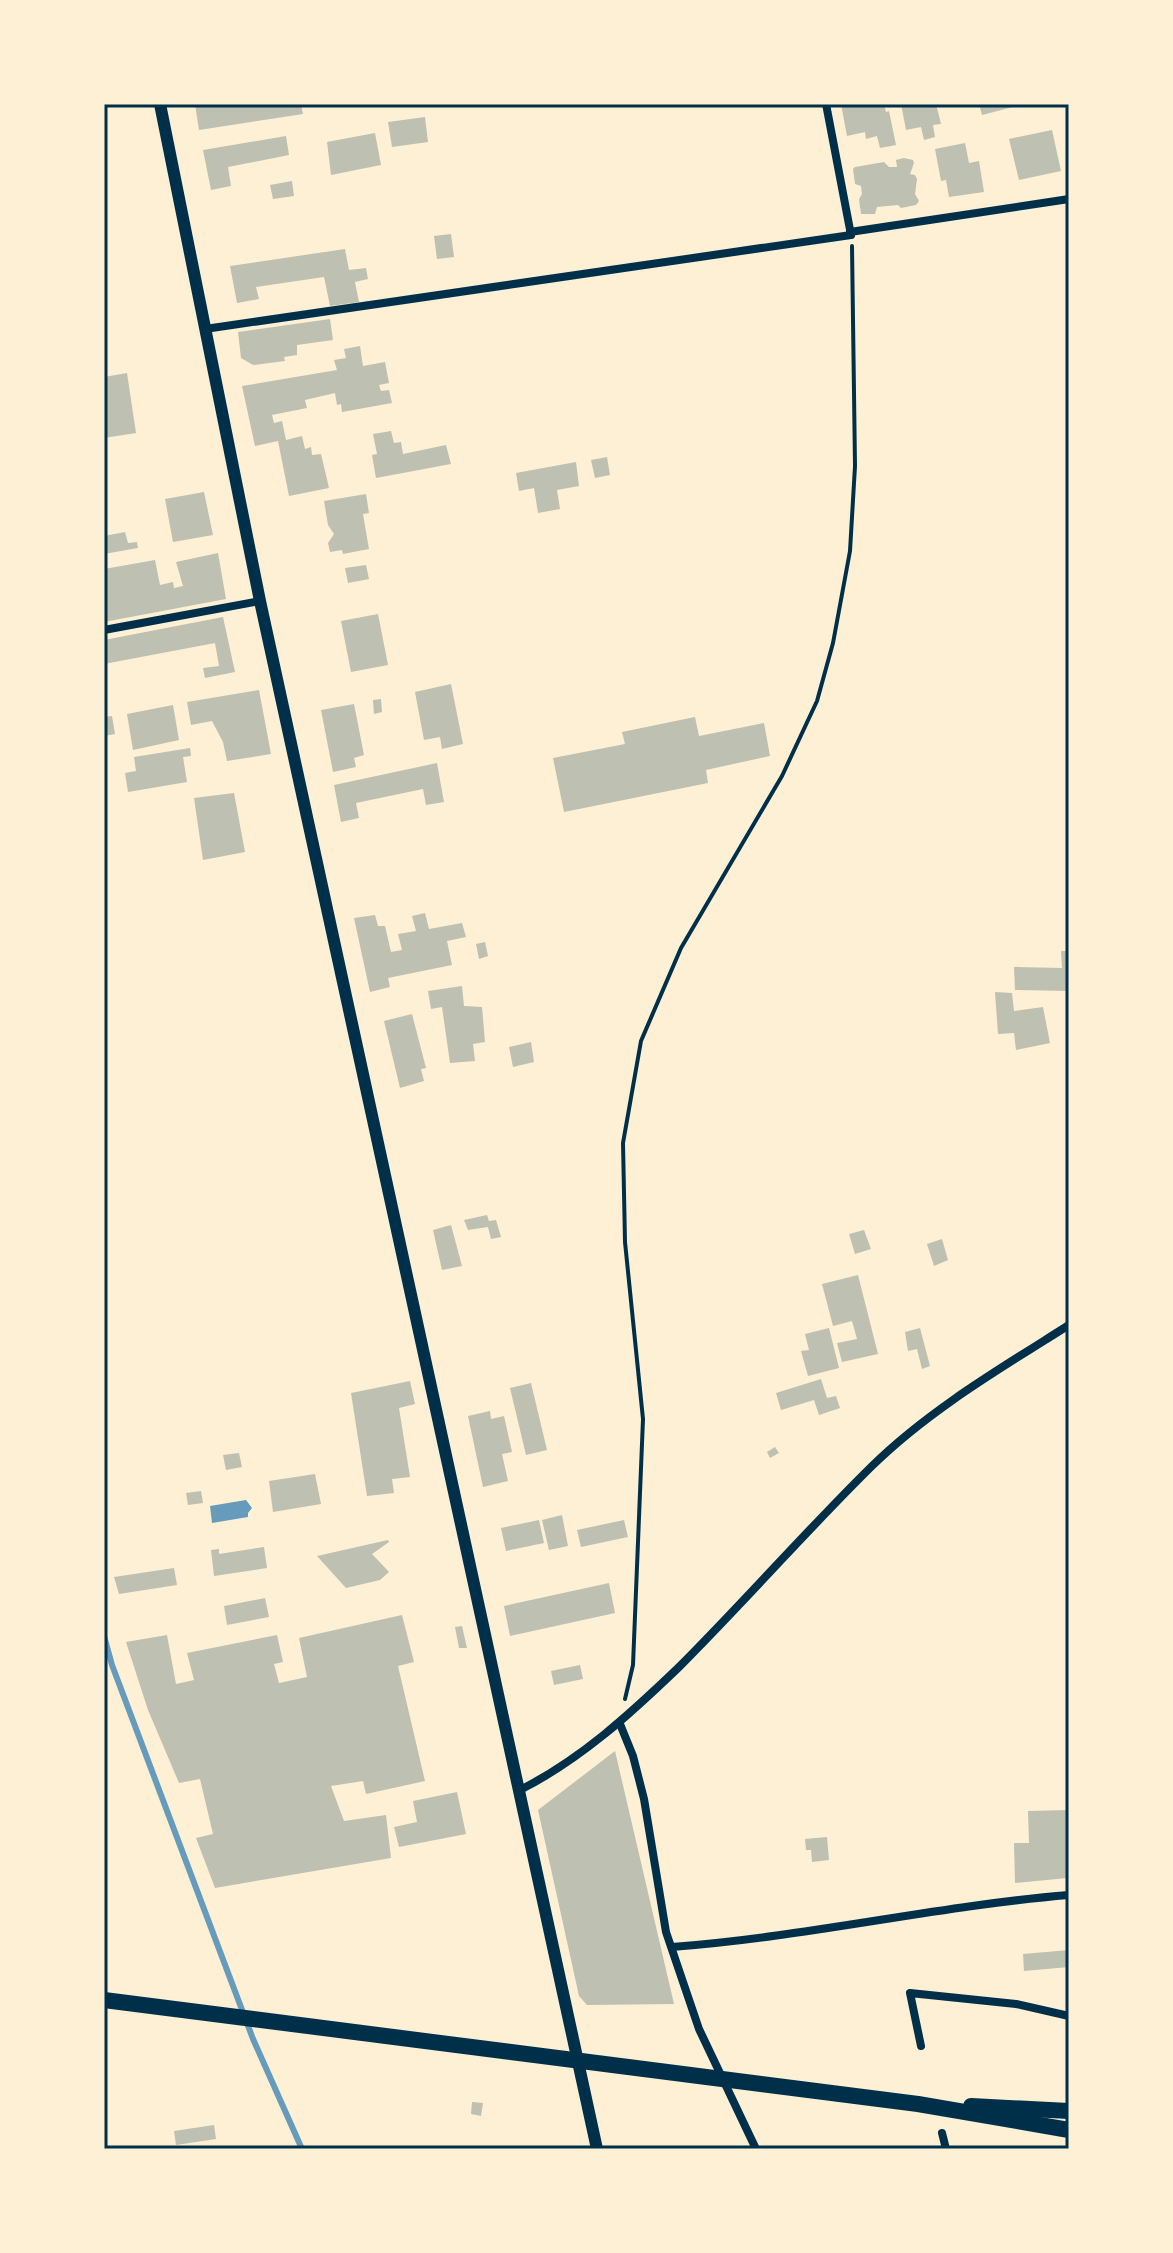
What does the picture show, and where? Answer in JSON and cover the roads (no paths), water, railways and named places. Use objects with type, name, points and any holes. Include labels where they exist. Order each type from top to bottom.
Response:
[{"type":"highway","points":[[104,2000],[918,2104],[1069,2130]]},
{"type":"highway","points":[[918,2104],[1069,2111]]},
{"type":"street","points":[[160,104],[260,601],[597,2149]]},
{"type":"street","points":[[826,104],[851,234]]},
{"type":"street","points":[[205,329],[1069,199]]},
{"type":"street","points":[[104,630],[260,601]]},
{"type":"street","points":[[520,1790],[586,1750],[620,1724],[899,1441],[989,1375],[1069,1325]]},
{"type":"street","points":[[620,1724],[633,1756],[644,1799],[666,1932],[699,2029],[756,2147],[767,2149]]},
{"type":"street","points":[[672,1947],[788,1935],[998,1901],[1069,1895]]},
{"type":"street","points":[[921,2046],[910,1993],[1016,2004],[1069,2016]]},
{"type":"street","points":[[942,2133],[946,2149]]},
{"type":"water","points":[[246,1500],[252,1508],[248,1517],[212,1523],[210,1506]]},
{"type":"waterway","points":[[104,1636],[112,1665],[253,2039],[302,2149]]}]
